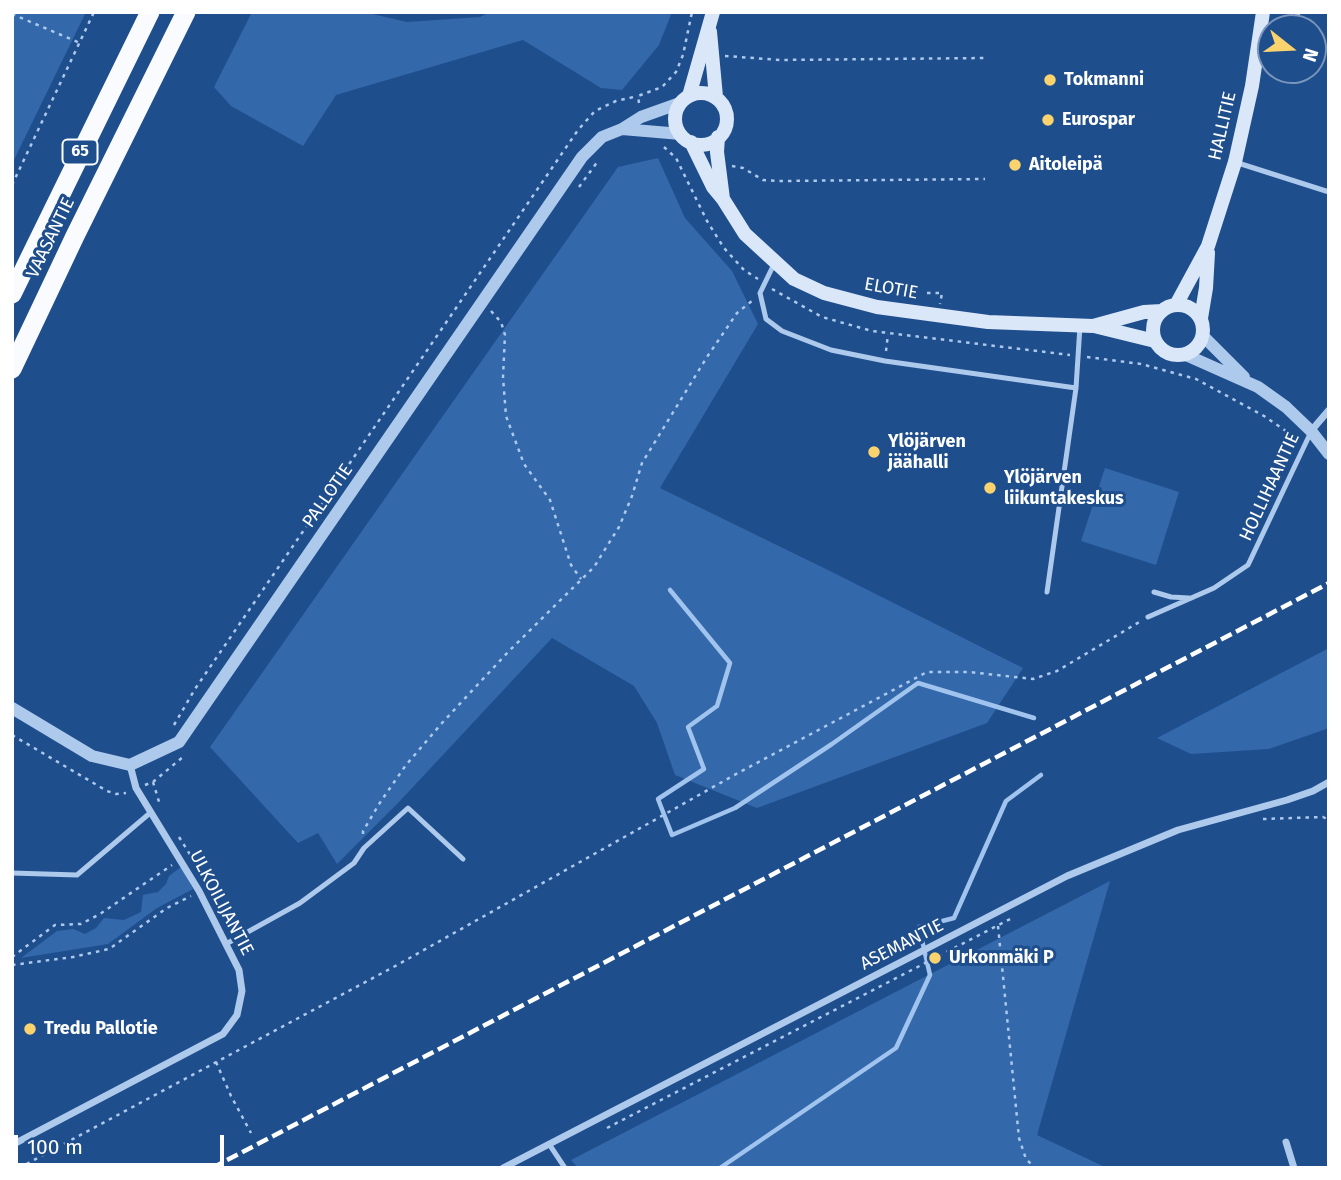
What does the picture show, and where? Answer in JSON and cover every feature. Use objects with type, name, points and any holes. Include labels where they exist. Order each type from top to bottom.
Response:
[{"type":"highway","name":"VAASANTIE","points":[[12,294],[150,12]]},
{"type":"highway","name":"65","points":[[182,21],[192,12]]},
{"type":"highway","name":"VAASANTIE","points":[[12,369],[182,21]]},
{"type":"main road","name":"HALLITIE","points":[[1177,305],[1208,246],[1235,162],[1252,86],[1263,12]]},
{"type":"main road","points":[[706,55],[716,97],[726,110],[727,118],[718,137],[706,144],[686,138],[675,120],[706,55],[712,20]]},
{"type":"main road","points":[[685,99],[700,93],[716,97]]},
{"type":"main road","name":"ELOTIE","points":[[718,137],[716,152],[723,199]]},
{"type":"main road","name":"ELOTIE","points":[[686,138],[707,177],[745,234],[794,278],[814,288],[857,303],[915,313],[976,320],[1087,326],[1154,341]]},
{"type":"main road","name":"HALLITIE","points":[[1201,318],[1208,246]]},
{"type":"main road","points":[[1177,305],[1186,306],[1201,318],[1203,336],[1197,348],[1186,355],[1178,356],[1164,352],[1154,341],[1153,325],[1162,311],[1177,305]]},
{"type":"main road","name":"ELOTIE","points":[[1087,326],[1144,312],[1162,311]]},
{"type":"street","name":"PALLOTIE","points":[[130,765],[179,742],[582,158],[602,137],[685,99]]},
{"type":"street","points":[[622,129],[686,138]]},
{"type":"street","points":[[1203,336],[1247,380],[1286,407],[1311,431],[1329,454]]},
{"type":"street","points":[[1186,355],[1247,380]]},
{"type":"street","points":[[1311,431],[1329,410]]},
{"type":"street","points":[[12,708],[92,756],[130,765]]},
{"type":"street","name":"ULKOILIJANTIE","points":[[12,1145],[223,1034],[237,1015],[242,991],[239,970],[181,859],[136,788],[130,765]]},
{"type":"street","name":"ASEMANTIE","points":[[503,1168],[1068,876],[1178,830],[1287,800],[1329,782]]},
{"type":"street","points":[[1286,1142],[1294,1168]]},
{"type":"lane","points":[[1235,162],[1329,192]]},
{"type":"lane","points":[[775,262],[760,293],[766,319],[782,331],[831,350],[885,361],[1076,387]]},
{"type":"lane","points":[[1046,592],[1079,356],[1087,326]]},
{"type":"lane","name":"HOLLIHAANTIE","points":[[1148,617],[1214,588],[1248,565],[1311,431]]},
{"type":"lane","points":[[1154,592],[1171,597],[1192,598]]},
{"type":"lane","points":[[226,944],[300,903],[354,863],[364,848],[408,808],[463,859]]},
{"type":"lane","points":[[12,873],[77,875],[150,813]]},
{"type":"lane","points":[[549,1144],[565,1168]]},
{"type":"path","points":[[12,184],[94,12]]},
{"type":"path","points":[[195,689],[578,130],[595,111],[616,101],[662,87],[676,72],[692,12]]},
{"type":"path","points":[[12,15],[80,43]]},
{"type":"path","points":[[683,52],[780,60],[985,58]]},
{"type":"path","points":[[638,96],[642,117]]},
{"type":"path","points":[[663,146],[676,158],[707,221],[724,248],[744,270],[791,302],[822,317],[851,327],[888,334],[1141,364],[1196,379],[1264,416],[1305,444]]},
{"type":"path","points":[[779,181],[985,178]]},
{"type":"path","points":[[364,848],[363,831],[406,765],[509,651],[594,567],[619,527],[642,463],[737,313],[760,293]]},
{"type":"path","points":[[491,311],[500,322],[505,335],[503,377],[506,416],[524,464],[550,500],[571,565],[582,580]]},
{"type":"path","points":[[885,361],[888,334]]},
{"type":"path","points":[[19,1168],[399,964],[738,772],[927,672],[969,672],[1033,678],[1057,671],[1148,617]]},
{"type":"path","points":[[12,735],[107,791],[123,794],[153,782],[183,757],[190,747]]},
{"type":"path","points":[[1323,817],[1329,813]]},
{"type":"path","points":[[1252,820],[1323,817],[1329,820]]},
{"type":"path","points":[[12,957],[55,925],[81,924],[100,914],[181,859]]},
{"type":"path","points":[[12,965],[74,957],[109,949],[167,908],[199,891]]},
{"type":"path","points":[[604,1129],[1019,914]]},
{"type":"path","points":[[998,926],[1019,1138],[1026,1159],[1035,1168]]},
{"type":"path","points":[[216,1062],[251,1133]]},
{"type":"shaded area","points":[[12,12],[86,12],[12,164]]},
{"type":"shaded area","points":[[252,12],[364,12],[407,22],[480,17],[490,12],[672,12],[659,45],[622,90],[601,88],[523,40],[336,95],[303,146],[231,106],[214,87]]},
{"type":"shaded area","points":[[658,158],[685,218],[732,271],[758,324],[660,488],[1023,668],[987,723],[757,808],[675,775],[657,723],[634,686],[552,638],[399,802],[337,864],[318,833],[298,843],[210,747],[618,167]]},
{"type":"shaded area","points":[[1105,468],[1179,492],[1156,565],[1081,541]]},
{"type":"shaded area","points":[[1329,648],[1329,728],[1269,749],[1191,754],[1157,738]]},
{"type":"shaded area","points":[[181,867],[193,889],[157,908],[108,944],[21,958],[57,931],[73,929],[85,934],[96,928],[104,918],[124,920],[141,912],[143,895],[158,892],[169,876]]},
{"type":"shaded area","points":[[1110,881],[1037,1135],[1107,1168],[578,1168],[571,1160]]},
{"type":"waterway","points":[[670,590],[730,663],[717,706],[688,727],[704,769],[658,799],[672,835],[735,808],[918,683],[1034,718]]},
{"type":"waterway","points":[[720,1168],[896,1048],[930,975],[919,927],[954,918],[1006,801],[1041,775]]},
{"type":"railway","points":[[212,1168],[1329,583]]},
{"type":"place","name":"Tokmanni","points":[[1050,80]]},
{"type":"place","name":"Eurospar","points":[[1048,120]]},
{"type":"place","name":"Aitoleipä","points":[[1015,165]]},
{"type":"place","name":"Ylöjärven jäähalli","points":[[874,452]]},
{"type":"place","name":"Ylöjärven liikuntakeskus","points":[[990,488]]},
{"type":"place","name":"Urkonmäki P","points":[[935,958]]},
{"type":"place","name":"Tredu Pallotie","points":[[30,1029]]}]
